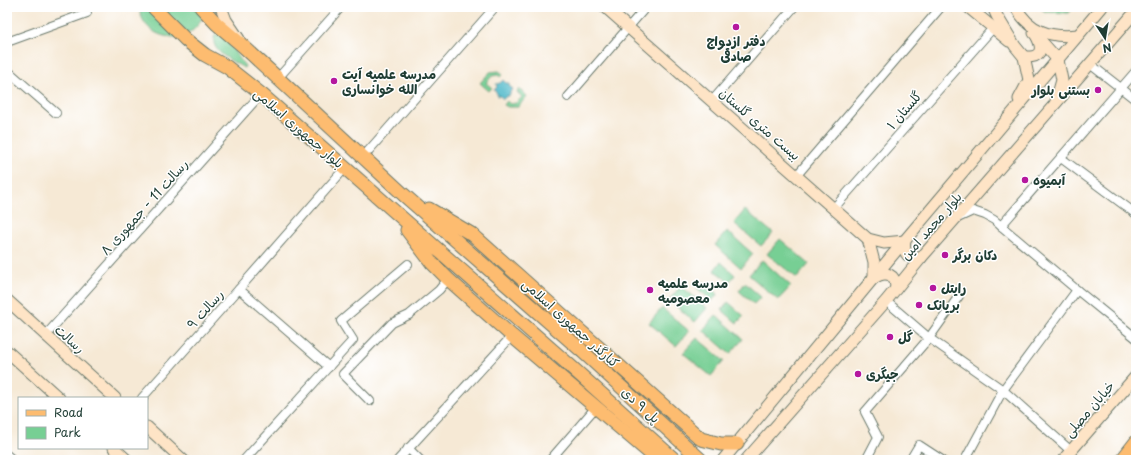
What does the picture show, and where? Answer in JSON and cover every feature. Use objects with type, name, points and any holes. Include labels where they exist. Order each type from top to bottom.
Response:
[{"type":"main road","name":"بلوار جمهوری اسلامی","points":[[153,7],[186,40],[205,55],[227,67],[261,94],[442,254]]},
{"type":"main road","name":"بلوار جمهوری اسلامی","points":[[201,7],[217,24],[244,46],[404,195],[455,240]]},
{"type":"main road","points":[[221,7],[226,20],[244,46]]},
{"type":"main road","name":"بیست متری گلستان","points":[[604,7],[868,239]]},
{"type":"main road","points":[[968,7],[1015,46]]},
{"type":"main road","points":[[993,7],[1015,46],[1024,57],[1028,80],[1023,93],[1007,120]]},
{"type":"main road","points":[[1016,7],[1058,60],[1062,80],[1055,104]]},
{"type":"main road","name":"بلوار محمد امین","points":[[723,460],[1102,7]]},
{"type":"main road","name":"بلوار محمد امین","points":[[750,457],[1136,11]]},
{"type":"main road","points":[[1024,57],[1035,57],[1039,54],[1040,42],[1032,28]]},
{"type":"main road","points":[[1032,28],[1051,35],[1078,35]]},
{"type":"main road","name":"کنارگذر جمهوری اسلامی","points":[[404,195],[473,235],[700,439],[721,444],[737,444]]},
{"type":"main road","points":[[392,209],[432,263],[448,279],[512,336],[658,460]]},
{"type":"main road","points":[[874,278],[874,262],[868,239],[884,243],[905,241],[904,248],[907,255],[914,259],[921,258]]},
{"type":"main road","name":"پل ۹ دی","points":[[455,240],[581,350],[701,460]]},
{"type":"main road","name":"پل ۹ دی","points":[[442,254],[675,460]]},
{"type":"main road","points":[[874,278],[880,274],[892,276],[896,282],[896,289]]},
{"type":"main road","name":"رسالت","points":[[7,300],[113,397]]},
{"type":"main road","points":[[7,351],[58,397]]},
{"type":"main road","name":"خیابان مصلی","points":[[1064,460],[1136,376]]},
{"type":"main road","points":[[148,428],[183,460]]},
{"type":"main road","points":[[700,439],[703,451],[701,460]]},
{"type":"main road","points":[[1122,460],[1136,442]]},
{"type":"main road","points":[[115,449],[127,460]]},
{"type":"street","points":[[278,78],[341,7]]},
{"type":"street","points":[[363,156],[494,7]]},
{"type":"street","points":[[568,97],[646,7]]},
{"type":"street","points":[[712,101],[794,7]]},
{"type":"street","points":[[797,176],[941,7]]},
{"type":"street","points":[[7,42],[87,12]]},
{"type":"street","name":"گلستان ۱","points":[[834,208],[992,28]]},
{"type":"street","points":[[1090,64],[1136,100]]},
{"type":"street","points":[[7,70],[56,113]]},
{"type":"street","points":[[1002,226],[1136,71]]},
{"type":"street","name":"رسالت 11 - جمهوری ۸","points":[[45,336],[261,94]]},
{"type":"street","points":[[1062,158],[1136,214]]},
{"type":"street","points":[[239,289],[345,168]]},
{"type":"street","points":[[957,218],[965,213],[973,211],[985,215],[1002,226],[1136,338]]},
{"type":"street","points":[[244,460],[353,340],[341,321],[408,264]]},
{"type":"street","points":[[370,401],[343,374],[392,323],[409,315],[439,290],[448,279]]},
{"type":"street","name":"رسالت ۹","points":[[143,397],[239,289],[329,367]]},
{"type":"street","points":[[965,460],[1003,390],[1077,290]]},
{"type":"street","points":[[866,460],[878,437],[865,412],[929,338],[959,296]]},
{"type":"street","points":[[886,301],[929,338],[1003,390],[1071,451]]},
{"type":"street","points":[[398,460],[512,336]]},
{"type":"street","points":[[550,460],[596,407]]},
{"type":"street","points":[[910,460],[919,445],[942,460]]},
{"type":"street","points":[[408,448],[420,460]]},
{"type":"street","points":[[7,455],[13,460]]},
{"type":"green space","points":[[139,7],[204,7],[201,20],[194,30],[184,35],[173,37],[161,35],[151,30],[143,20]]},
{"type":"green space","points":[[1038,7],[1074,7],[1069,13],[1046,12]]},
{"type":"green space","points":[[215,35],[221,35],[225,38],[245,66],[244,68],[228,59],[218,51],[214,41]]},
{"type":"green space","points":[[499,71],[503,74],[500,77],[498,75],[492,76],[486,83],[492,88],[489,91],[480,83],[490,72]]},
{"type":"green space","points":[[519,89],[527,96],[518,107],[508,107],[504,105],[507,101],[510,104],[516,103],[522,97],[517,92]]},
{"type":"green space","points":[[745,210],[773,233],[761,246],[734,223]]},
{"type":"green space","points":[[727,231],[753,254],[741,268],[715,245]]},
{"type":"green space","points":[[780,239],[809,264],[797,278],[767,254]]},
{"type":"green space","points":[[762,260],[791,286],[778,300],[749,275]]},
{"type":"green space","points":[[721,262],[735,275],[729,282],[714,270]]},
{"type":"green space","points":[[703,281],[718,294],[712,301],[697,288]]},
{"type":"green space","points":[[745,283],[761,297],[754,304],[739,291]]},
{"type":"green space","points":[[681,286],[707,308],[695,322],[669,300]]},
{"type":"green space","points":[[728,302],[744,316],[737,323],[722,310]]},
{"type":"green space","points":[[662,308],[689,331],[676,346],[649,323]]},
{"type":"green space","points":[[716,315],[743,339],[730,354],[703,330]]},
{"type":"green space","points":[[697,338],[724,361],[711,376],[683,353]]},
{"type":"water","points":[[503,80],[506,83],[509,83],[509,86],[513,89],[510,92],[510,95],[503,99],[500,96],[497,96],[497,93],[494,90],[497,87],[496,84]]},
{"type":"place","name":"دفتر ازدواج صادقی","points":[[736,27]]},
{"type":"place","name":"مدرسه علمیه آیت الله خوانساری","points":[[334,81]]},
{"type":"place","name":"بستنی بلوار","points":[[1098,90]]},
{"type":"place","name":"آبمیوه","points":[[1025,180]]},
{"type":"place","name":"دکان برگر","points":[[945,255]]},
{"type":"place","name":"رایتل","points":[[933,288]]},
{"type":"place","name":"مدرسه علمیه معصومیه","points":[[650,290]]},
{"type":"place","name":"بریانک","points":[[919,305]]},
{"type":"place","name":"گل","points":[[890,337]]},
{"type":"place","name":"جیگری","points":[[858,374]]}]
